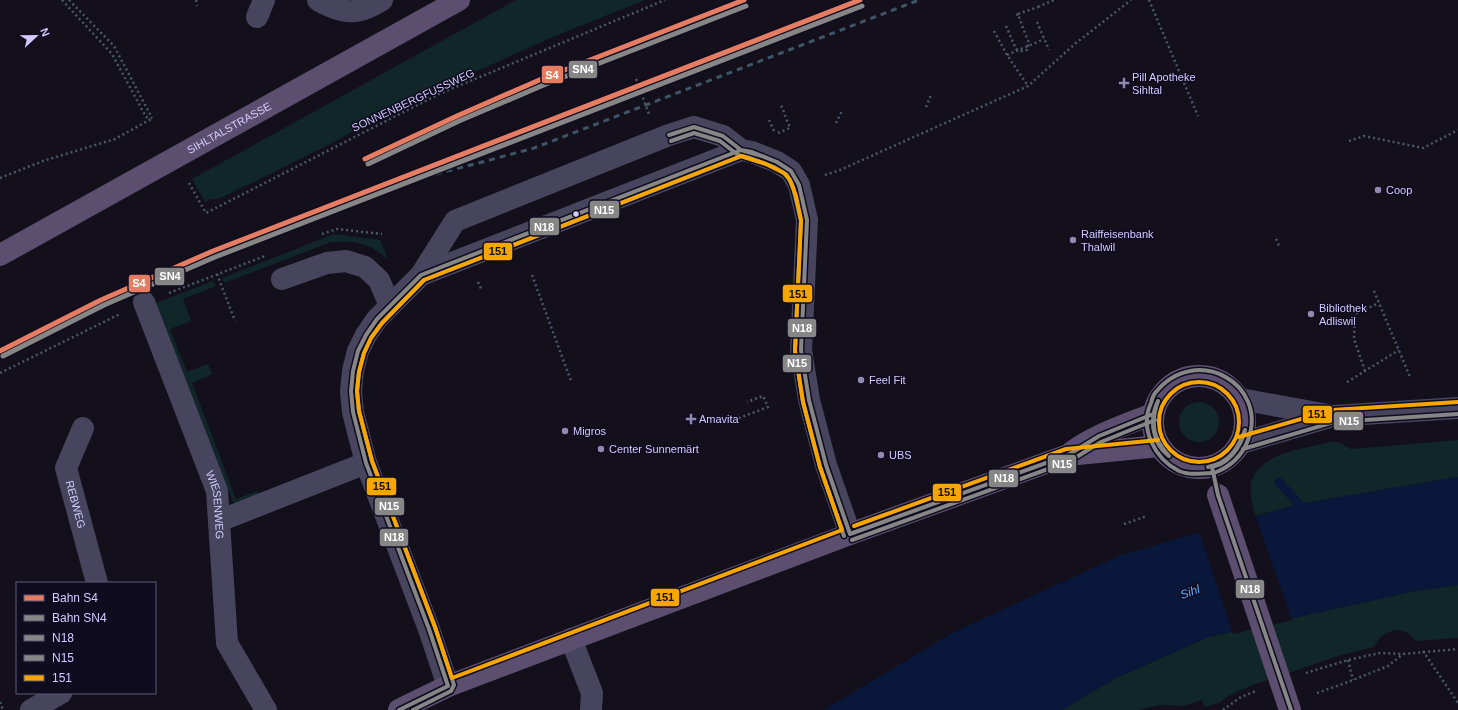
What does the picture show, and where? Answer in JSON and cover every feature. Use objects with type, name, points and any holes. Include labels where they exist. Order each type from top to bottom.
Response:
[{"type":"main road","name":"SIHLTALSTRASSE","points":[[0,255],[459,0]]},
{"type":"main road","points":[[1203,375],[1214,378],[1224,382],[1240,399],[1246,421],[1245,432],[1236,451],[1229,458],[1212,467],[1203,469],[1186,467],[1171,459],[1159,446],[1154,431],[1153,414],[1158,401],[1166,390],[1180,380],[1192,376],[1203,375]]},
{"type":"main road","points":[[1068,455],[1085,443],[1104,433],[1153,414]]},
{"type":"main road","points":[[399,710],[448,686],[571,639],[850,534],[1068,455],[1159,446]]},
{"type":"main road","points":[[1212,467],[1218,495],[1290,710]]},
{"type":"street","points":[[318,0],[342,11],[357,11],[368,8],[382,0]]},
{"type":"street","points":[[448,686],[429,629],[366,463],[353,412],[351,391],[353,371],[358,351],[366,334],[377,319],[421,275],[455,221],[659,139],[694,127],[723,136],[741,150],[752,152],[777,162],[791,171],[799,185],[807,220],[801,350],[809,400],[826,465],[850,534]]},
{"type":"street","points":[[421,275],[741,150]]},
{"type":"street","points":[[282,279],[327,263],[346,261],[365,267],[379,280],[390,306]]},
{"type":"street","name":"WIESENWEG","points":[[144,302],[217,491],[227,643],[266,710]]},
{"type":"street","points":[[1240,399],[1333,416]]},
{"type":"street","points":[[1241,442],[1333,416],[1458,408]]},
{"type":"street","name":"REBWEG","points":[[83,428],[66,468],[97,582]]},
{"type":"street","points":[[219,521],[366,463]]},
{"type":"street","points":[[571,639],[594,704]]},
{"type":"street","points":[[31,710],[59,694]]},
{"type":"path","points":[[62,0],[112,54],[146,117],[153,118]]},
{"type":"path","points":[[70,0],[114,46],[153,118]]},
{"type":"path","points":[[196,0],[197,6]]},
{"type":"path","name":"SONNENBERGFUSSWEG","points":[[189,183],[206,213],[439,94],[665,0]]},
{"type":"path","points":[[1006,26],[1016,49],[1022,51],[1026,50],[1029,43],[1017,15],[1054,0]]},
{"type":"path","points":[[825,175],[847,167],[1028,86],[1076,43],[1131,0]]},
{"type":"path","points":[[1149,0],[1198,116]]},
{"type":"path","points":[[1037,22],[1049,50]]},
{"type":"path","points":[[994,31],[1007,55],[1028,86]]},
{"type":"path","points":[[1007,55],[1044,39]]},
{"type":"path","points":[[636,79],[659,139]]},
{"type":"path","points":[[926,107],[931,95]]},
{"type":"path","points":[[769,120],[775,134],[790,128],[781,105]]},
{"type":"path","points":[[836,123],[842,111]]},
{"type":"path","points":[[0,178],[43,161],[115,139],[153,118]]},
{"type":"path","points":[[1350,141],[1364,136],[1423,148],[1458,130]]},
{"type":"path","points":[[315,237],[336,229],[382,234]]},
{"type":"path","points":[[1276,239],[1280,248]]},
{"type":"path","points":[[0,372],[144,302],[266,256]]},
{"type":"path","points":[[217,274],[235,322]]},
{"type":"path","points":[[532,275],[571,381]]},
{"type":"path","points":[[1374,291],[1410,377]]},
{"type":"path","points":[[1365,371],[1354,339],[1355,314],[1379,303]]},
{"type":"path","points":[[1347,382],[1399,350]]},
{"type":"path","points":[[734,420],[768,408],[763,396],[747,402]]},
{"type":"path","points":[[1124,524],[1147,516]]},
{"type":"path","points":[[1300,675],[1348,660],[1380,653],[1403,654],[1458,649]]},
{"type":"path","points":[[1424,651],[1458,703]]},
{"type":"path","points":[[1317,693],[1388,666],[1403,654]]},
{"type":"path","points":[[1348,660],[1353,680]]},
{"type":"path","points":[[1223,710],[1241,697],[1263,689]]},
{"type":"path","points":[[0,702],[3,710]]},
{"type":"green space","points":[[516,0],[645,0],[550,38],[491,65],[442,85],[258,180],[218,199],[211,199],[205,202],[192,179]]},
{"type":"green space","points":[[334,234],[380,240],[388,259],[371,247],[354,242],[331,242],[224,283],[222,278]]},
{"type":"green space","points":[[213,281],[216,286],[183,299],[191,321],[170,329],[187,372],[208,364],[212,374],[192,383],[236,499],[257,491],[259,497],[235,507],[156,303]]},
{"type":"green space","points":[[1203,402],[1210,405],[1216,411],[1219,422],[1218,430],[1210,439],[1203,442],[1195,442],[1188,439],[1180,430],[1179,418],[1182,411],[1191,403]]},
{"type":"green space","points":[[1458,440],[1458,477],[1299,504],[1255,516],[1251,495],[1251,483],[1261,466],[1279,455],[1332,442],[1337,442],[1351,449]]},
{"type":"green space","points":[[1458,585],[1458,638],[1415,641],[1411,635],[1405,632],[1393,630],[1382,636],[1374,647],[1341,655],[1250,686],[1226,697],[1221,702],[1205,707],[1202,700],[1183,706],[1160,705],[1138,710],[1062,710],[1114,679],[1208,637],[1415,591]]},
{"type":"water","name":"Sihl","points":[[1458,477],[1458,585],[1415,591],[1208,637],[1114,679],[1062,710],[824,710],[954,632],[1121,555],[1299,504]]},
{"type":"pier","points":[[1255,514],[1292,620],[1233,634],[1199,531]]},
{"type":"waterway","points":[[1279,482],[1299,504],[1301,515]]},
{"type":"railway","points":[[320,209],[406,182],[534,148],[919,0]]},
{"type":"rail line","name":"S4","points":[[365,159],[457,116],[544,78],[744,0]]},
{"type":"rail line","name":"S4","points":[[0,351],[101,300],[213,251],[860,0]]},
{"type":"rail line","name":"SN4","points":[[368,164],[459,121],[546,84],[746,6]]},
{"type":"rail line","name":"SN4","points":[[3,356],[104,305],[215,257],[862,6]]},
{"type":"transit line","name":"N18","points":[[669,135],[694,127],[723,136],[741,150],[762,156]]},
{"type":"transit line","name":"N15","points":[[671,141],[694,133],[720,141],[738,155],[760,162]]},
{"type":"transit line","name":"N18","points":[[399,710],[448,686],[429,629],[366,463],[353,412],[351,391],[353,371],[358,351],[366,335],[377,319],[421,275],[741,150],[752,152],[777,162],[791,171],[799,185],[807,220],[801,350],[809,400],[826,465],[850,534]]},
{"type":"transit line","name":"151","points":[[741,156],[766,164],[784,173],[790,180],[796,196],[801,220],[795,351],[803,402],[820,467],[842,530],[452,678],[435,627],[372,461],[359,411],[357,391],[359,372],[364,353],[371,338],[382,323],[424,280],[741,156]]},
{"type":"transit line","name":"N15","points":[[413,710],[451,691],[454,685],[435,627],[372,461],[359,411],[357,391],[359,372],[364,353],[371,338],[382,323],[424,280],[742,156],[774,167],[787,175],[793,187],[801,221],[795,351],[803,402],[820,467],[844,536]]},
{"type":"transit line","name":"N15","points":[[1212,473],[1188,473],[1179,471],[1170,466],[1156,451],[1148,433],[1148,413],[1154,394],[1172,378],[1190,371],[1208,371],[1225,377],[1239,387],[1248,402],[1252,420],[1248,440],[1235,460],[1225,468],[1214,473]]},
{"type":"transit line","name":"151","points":[[1199,382],[1214,385],[1227,394],[1236,407],[1239,422],[1236,437],[1227,450],[1214,459],[1199,462],[1184,459],[1171,450],[1162,437],[1159,422],[1162,407],[1171,394],[1184,385],[1199,382]]},
{"type":"transit line","name":"N18","points":[[1158,401],[1154,416],[1154,430],[1159,443],[1169,456]]},
{"type":"transit line","name":"N18","points":[[1158,401],[1155,408],[1153,423],[1154,431],[1159,445],[1169,456]]},
{"type":"transit line","name":"151","points":[[1239,437],[1332,410],[1458,402]]},
{"type":"transit line","name":"N18","points":[[850,534],[1068,455],[1099,436],[1153,414]]},
{"type":"transit line","name":"N15","points":[[1243,449],[1334,422],[1458,414]]},
{"type":"transit line","name":"N15","points":[[852,540],[1070,461],[1101,442],[1155,420]]},
{"type":"transit line","name":"N18","points":[[1208,467],[1227,459],[1236,449],[1245,430]]},
{"type":"transit line","name":"N18","points":[[1208,467],[1221,464],[1227,460],[1237,449],[1245,430]]},
{"type":"transit line","name":"151","points":[[854,526],[1066,449],[1158,440]]},
{"type":"transit line","name":"N18","points":[[1212,467],[1218,495],[1291,710]]},
{"type":"place","name":"Pill Apotheke Sihltal","points":[[1124,83]]},
{"type":"place","name":"Coop","points":[[1378,190]]},
{"type":"place","name":"Raiffeisenbank Thalwil","points":[[1073,240]]},
{"type":"place","name":"Bibliothek Adliswil","points":[[1311,314]]},
{"type":"place","name":"Feel Fit","points":[[861,380]]},
{"type":"place","name":"Amavita","points":[[691,419]]},
{"type":"place","name":"Migros","points":[[565,431]]},
{"type":"place","name":"Center Sunnemärt","points":[[601,449]]},
{"type":"place","name":"UBS","points":[[881,455]]}]
